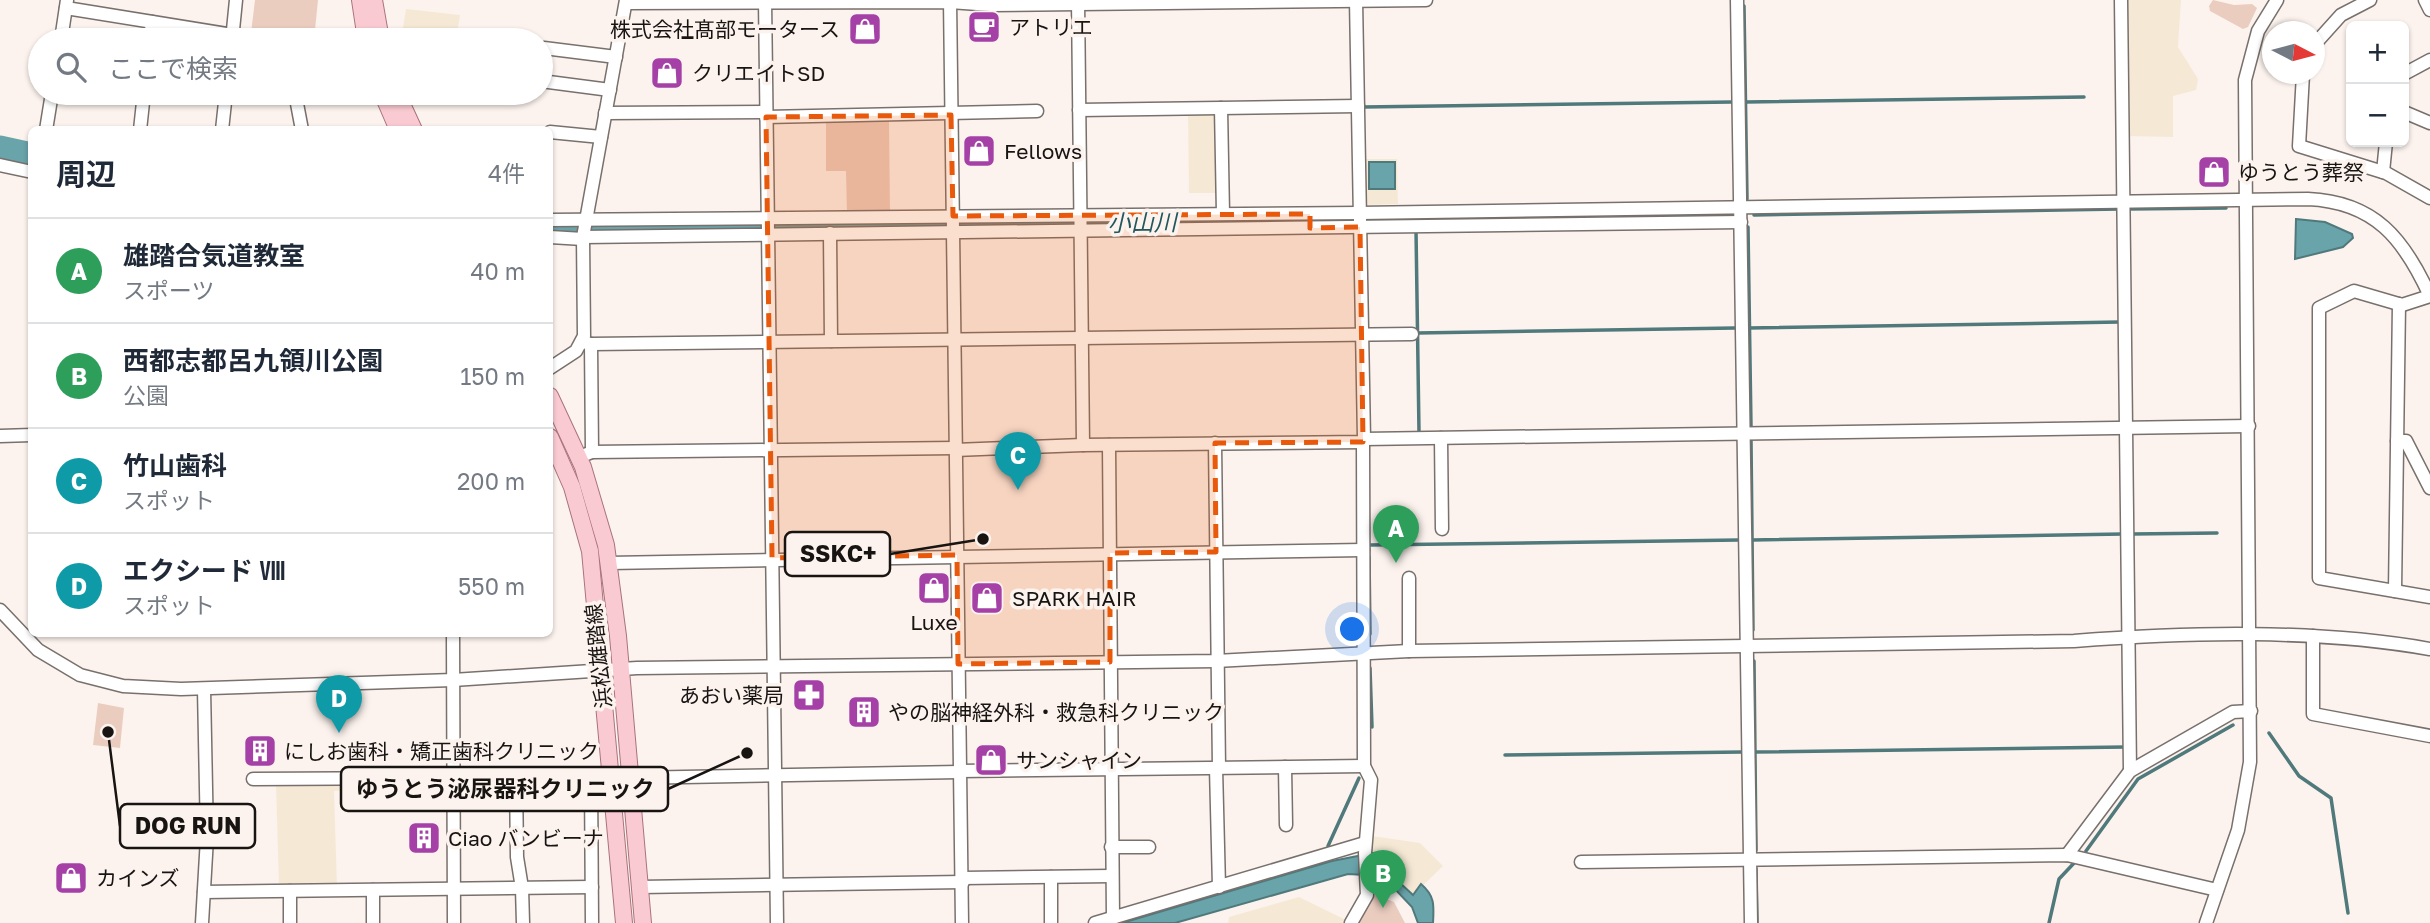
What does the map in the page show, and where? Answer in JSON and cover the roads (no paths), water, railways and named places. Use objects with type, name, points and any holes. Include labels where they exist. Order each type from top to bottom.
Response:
[{"type":"main road","points":[[360,0],[364,28]]},
{"type":"main road","points":[[374,0],[378,28]]},
{"type":"main road","points":[[387,105],[396,126]]},
{"type":"main road","points":[[403,105],[412,126]]},
{"type":"main road","name":"浜松雄踏線","points":[[553,401],[586,455],[609,563],[643,923]]},
{"type":"main road","name":"浜松雄踏線","points":[[553,443],[567,473],[587,536],[624,923]]},
{"type":"street","points":[[233,28],[236,0]]},
{"type":"street","points":[[1351,923],[1364,902],[1367,887],[1365,848],[1371,780],[1364,766],[1363,334],[1356,0]]},
{"type":"street","points":[[1426,0],[626,1],[584,231],[586,455],[2249,426]]},
{"type":"street","points":[[1737,0],[1751,923]]},
{"type":"street","points":[[2121,0],[2130,771]]},
{"type":"street","points":[[2206,923],[2243,807],[2250,762],[2246,200],[2248,63],[2258,32],[2277,0]]},
{"type":"street","points":[[2325,33],[2341,15],[2370,0]]},
{"type":"street","points":[[2425,0],[2430,10]]},
{"type":"street","points":[[950,1],[962,923]]},
{"type":"street","points":[[765,2],[777,923]]},
{"type":"street","points":[[1078,2],[1083,445]]},
{"type":"street","points":[[63,28],[66,4],[182,28]]},
{"type":"street","points":[[151,28],[152,22]]},
{"type":"street","points":[[553,49],[616,57]]},
{"type":"street","points":[[2409,71],[2430,60]]},
{"type":"street","points":[[553,83],[610,90]]},
{"type":"street","points":[[2302,84],[2299,146],[2383,172],[2430,198]]},
{"type":"street","points":[[47,126],[50,105]]},
{"type":"street","points":[[140,126],[143,105]]},
{"type":"street","points":[[222,126],[225,105]]},
{"type":"street","points":[[297,105],[301,126]]},
{"type":"street","points":[[1079,110],[1358,106]]},
{"type":"street","points":[[1221,108],[1223,214]]},
{"type":"street","points":[[605,113],[951,115],[1037,111]]},
{"type":"street","points":[[2409,114],[2430,122]]},
{"type":"street","points":[[553,132],[601,137]]},
{"type":"street","points":[[2383,172],[2386,147]]},
{"type":"street","points":[[0,165],[28,171]]},
{"type":"street","points":[[553,236],[584,231],[768,227],[1533,218],[1741,208],[2123,207],[2322,199],[2362,211],[2385,226],[2404,246],[2430,296],[2399,304],[2354,291],[2319,308],[2319,578],[2430,597]]},
{"type":"street","points":[[1082,223],[1223,214],[1310,221]]},
{"type":"street","points":[[1533,218],[1741,222]]},
{"type":"street","points":[[553,221],[584,231]]},
{"type":"street","points":[[768,227],[830,233],[953,225]]},
{"type":"street","points":[[830,233],[831,341]]},
{"type":"street","points":[[2395,591],[2399,304]]},
{"type":"street","points":[[553,366],[587,343],[1412,334]]},
{"type":"street","points":[[0,436],[28,435]]},
{"type":"street","points":[[1441,438],[1441,529]]},
{"type":"street","points":[[2397,441],[2406,441],[2430,488]]},
{"type":"street","points":[[1216,443],[1219,887]]},
{"type":"street","points":[[1109,445],[1112,918]]},
{"type":"street","points":[[609,563],[772,558],[1363,550]]},
{"type":"street","points":[[1409,578],[1409,651]]},
{"type":"street","points":[[0,610],[38,650],[65,668],[95,681],[130,687],[204,689],[453,680],[621,670],[1216,661],[1409,651],[2074,641],[2129,636],[2313,636],[2371,639],[2430,649]]},
{"type":"street","points":[[2313,636],[2313,714],[2430,736]]},
{"type":"street","points":[[453,637],[454,923]]},
{"type":"street","points":[[202,923],[207,822],[204,689]]},
{"type":"street","points":[[2067,855],[2130,771],[2233,712],[2251,711]]},
{"type":"street","points":[[631,778],[1364,766]]},
{"type":"street","points":[[1285,767],[1286,825]]},
{"type":"street","points":[[253,779],[591,777],[592,923]]},
{"type":"street","points":[[516,778],[517,857],[522,888],[523,923]]},
{"type":"street","points":[[1111,847],[1149,847]]},
{"type":"street","points":[[1095,923],[1365,848]]},
{"type":"street","points":[[1581,862],[2067,855],[2217,890]]},
{"type":"street","points":[[640,887],[1111,876]]},
{"type":"street","points":[[1051,877],[1051,923]]},
{"type":"street","points":[[204,892],[592,887]]},
{"type":"street","points":[[373,890],[373,923]]},
{"type":"street","points":[[290,891],[290,923]]},
{"type":"water","points":[[1369,162],[1395,162],[1395,189],[1369,189]]},
{"type":"water","points":[[2296,219],[2325,222],[2352,234],[2353,238],[2343,247],[2295,259]]},
{"type":"water","points":[[1373,853],[1385,854],[1398,864],[1393,870],[1387,866],[1385,869],[1413,895],[1421,884],[1426,888],[1433,901],[1433,923],[1418,923],[1412,907],[1394,888],[1386,889],[1365,875],[1348,874],[1175,923],[1122,923],[1332,861]]},
{"type":"waterway","points":[[1744,6],[1747,199]]},
{"type":"waterway","points":[[1746,102],[2084,97]]},
{"type":"waterway","points":[[1363,107],[1732,102]]},
{"type":"waterway","name":"小山川","points":[[0,147],[28,153]]},
{"type":"waterway","points":[[2127,209],[2226,208]]},
{"type":"waterway","points":[[1754,215],[2119,209]]},
{"type":"waterway","name":"小山川","points":[[1668,217],[1734,216]]},
{"type":"waterway","name":"小山川","points":[[553,227],[594,230],[1357,221]]},
{"type":"waterway","points":[[1748,227],[1751,427]]},
{"type":"waterway","points":[[1416,230],[1419,432]]},
{"type":"waterway","points":[[1749,328],[2120,322]]},
{"type":"waterway","points":[[1417,333],[1735,328]]},
{"type":"waterway","points":[[1751,440],[1753,630]]},
{"type":"waterway","points":[[2132,534],[2217,533]]},
{"type":"waterway","points":[[1752,540],[2123,534]]},
{"type":"waterway","points":[[1369,545],[1739,540]]},
{"type":"waterway","points":[[1369,557],[1370,634]]},
{"type":"waterway","points":[[1754,661],[1756,850]]},
{"type":"waterway","points":[[1370,668],[1372,727]]},
{"type":"waterway","points":[[2086,851],[2138,779],[2233,725]]},
{"type":"waterway","points":[[2269,733],[2299,776],[2331,798],[2348,913]]},
{"type":"waterway","points":[[1755,752],[2125,747]]},
{"type":"waterway","points":[[1505,755],[1742,752]]},
{"type":"waterway","points":[[1328,846],[1359,778]]},
{"type":"waterway","points":[[2049,923],[2059,879],[2075,862]]},
{"type":"waterway","points":[[1756,869],[1757,923]]},
{"type":"place","name":"アトリエ","points":[[984,27]]},
{"type":"place","name":"株式会社髙部モータース","points":[[865,29]]},
{"type":"place","name":"クリエイトSD","points":[[667,73]]},
{"type":"place","name":"Fellows","points":[[979,151]]},
{"type":"place","name":"ゆうとう葬祭","points":[[2214,172]]},
{"type":"place","name":"竹山歯科","points":[[1018,490]]},
{"type":"place","name":"SSKC+","points":[[983,539]]},
{"type":"place","name":"雄踏合気道教室","points":[[1396,563]]},
{"type":"place","name":"Luxe","points":[[934,588]]},
{"type":"place","name":"SPARK HAIR","points":[[987,598]]},
{"type":"place","name":"あおい薬局","points":[[809,695]]},
{"type":"place","name":"やの脳神経外科・救急科クリニック","points":[[864,712]]},
{"type":"place","name":"DOG RUN","points":[[108,732]]},
{"type":"place","name":"エクシード Ⅷ","points":[[339,733]]},
{"type":"place","name":"にしお歯科・矯正歯科クリニック","points":[[260,751]]},
{"type":"place","name":"ゆうとう泌尿器科クリニック","points":[[747,753]]},
{"type":"place","name":"サンシャイン","points":[[991,760]]},
{"type":"place","name":"Ciao バンビーナ","points":[[424,838]]},
{"type":"place","name":"カインズ","points":[[71,878]]},
{"type":"place","name":"西都志都呂九領川公園","points":[[1383,908]]}]
